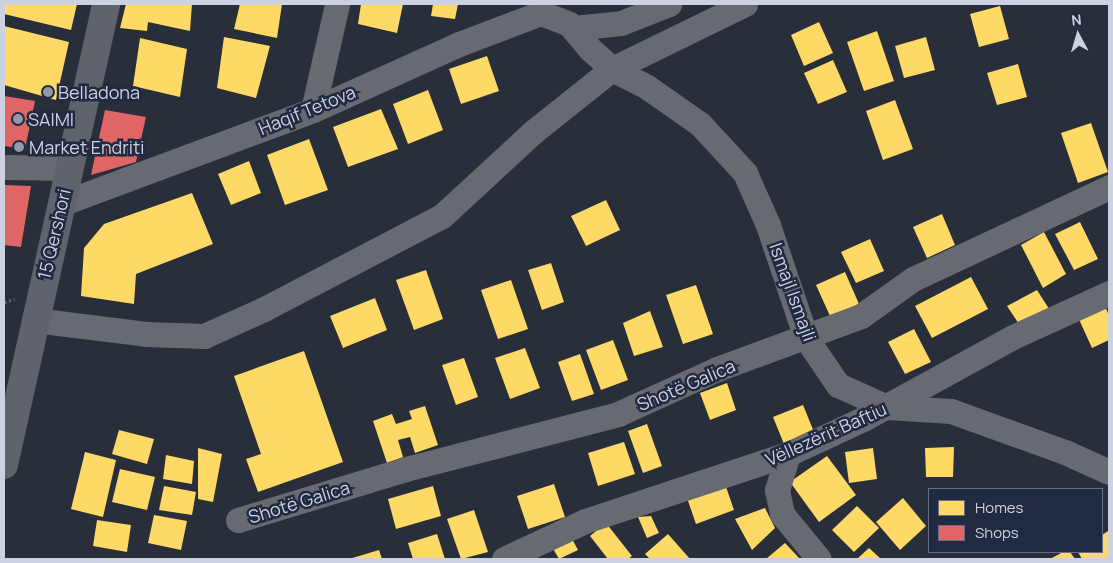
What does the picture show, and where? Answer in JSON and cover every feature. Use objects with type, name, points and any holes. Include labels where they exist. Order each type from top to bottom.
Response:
[{"type":"street","name":"15 Qershori","points":[[4,465],[34,320],[106,4]]},
{"type":"street","points":[[313,110],[337,4]]},
{"type":"street","points":[[574,28],[621,23],[669,4]]},
{"type":"street","points":[[34,320],[146,334],[204,336],[264,309],[442,216],[533,132],[612,69],[744,4]]},
{"type":"street","name":"Haqif Tetova","points":[[62,203],[313,110],[542,8]]},
{"type":"street","name":"Ismajl Ismajli","points":[[542,8],[574,28],[590,49],[612,69],[647,87],[700,124],[746,173],[771,232],[806,338],[838,385],[887,407],[951,411],[1065,452],[1109,472]]},
{"type":"street","points":[[4,168],[70,168]]},
{"type":"street","name":"Shotë Galica","points":[[238,520],[406,469],[618,414],[717,369],[806,338],[861,316],[913,279],[1109,187]]},
{"type":"street","name":"Vëllezërit Baftiu","points":[[504,559],[585,521],[788,454],[887,407],[1013,337],[1109,293]]},
{"type":"street","points":[[788,454],[777,490],[782,514],[819,559]]},
{"type":"building: Homes","points":[[4,4],[77,4],[71,30],[4,14]]},
{"type":"building: Homes","points":[[126,4],[192,4],[190,31],[148,22],[147,31],[120,28]]},
{"type":"building: Homes","points":[[240,4],[282,4],[277,38],[234,29]]},
{"type":"building: Homes","points":[[361,4],[403,4],[397,33],[358,24]]},
{"type":"building: Homes","points":[[433,4],[458,4],[455,19],[431,16]]},
{"type":"building: Homes","points":[[1000,6],[1009,39],[979,47],[970,14]]},
{"type":"building: Homes","points":[[819,22],[833,53],[804,66],[791,35]]},
{"type":"building: Homes","points":[[4,26],[69,42],[56,100],[4,85]]},
{"type":"building: Homes","points":[[877,31],[894,81],[864,91],[847,42]]},
{"type":"building: Homes","points":[[224,37],[270,46],[256,98],[217,88]]},
{"type":"building: Homes","points":[[926,37],[935,70],[904,78],[895,46]]},
{"type":"building: Homes","points":[[140,38],[187,49],[180,97],[133,86]]},
{"type":"building: Homes","points":[[487,56],[499,91],[461,104],[449,69]]},
{"type":"building: Homes","points":[[833,60],[847,92],[818,104],[804,73]]},
{"type":"building: Homes","points":[[1018,64],[1027,97],[997,105],[987,73]]},
{"type":"building: Homes","points":[[428,90],[443,130],[408,144],[393,104]]},
{"type":"building: Homes","points":[[895,100],[913,149],[883,160],[866,111]]},
{"type":"building: Homes","points":[[381,109],[398,149],[348,167],[333,127]]},
{"type":"building: Homes","points":[[1091,123],[1108,172],[1078,183],[1061,133]]},
{"type":"building: Homes","points":[[309,139],[328,190],[285,205],[267,155]]},
{"type":"building: Homes","points":[[249,161],[261,193],[231,205],[218,174]]},
{"type":"building: Homes","points":[[192,193],[213,244],[136,274],[134,304],[81,296],[84,248],[104,224]]},
{"type":"building: Homes","points":[[606,200],[620,230],[586,246],[571,216]]},
{"type":"building: Homes","points":[[942,214],[955,245],[927,258],[913,227]]},
{"type":"building: Homes","points":[[1080,222],[1098,259],[1074,270],[1055,234]]},
{"type":"building: Homes","points":[[1044,232],[1066,274],[1043,288],[1021,245]]},
{"type":"building: Homes","points":[[870,239],[884,271],[856,283],[841,252]]},
{"type":"building: Homes","points":[[551,263],[564,302],[542,310],[528,270]]},
{"type":"building: Homes","points":[[426,270],[443,319],[414,330],[396,280]]},
{"type":"building: Homes","points":[[845,272],[859,304],[830,316],[816,285]]},
{"type":"building: Homes","points":[[971,277],[988,309],[932,338],[915,306]]},
{"type":"building: Homes","points":[[511,280],[528,329],[498,339],[481,290]]},
{"type":"building: Homes","points":[[696,285],[713,334],[683,344],[666,295]]},
{"type":"building: Homes","points":[[1037,290],[1051,312],[1021,327],[1007,306]]},
{"type":"building: Homes","points":[[375,298],[387,330],[343,348],[330,316]]},
{"type":"building: Homes","points":[[1104,303],[1109,316],[1109,340],[1092,348],[1077,315]]},
{"type":"building: Homes","points":[[650,311],[663,347],[634,356],[623,323]]},
{"type":"building: Homes","points":[[914,329],[931,362],[905,374],[888,342]]},
{"type":"building: Homes","points":[[613,340],[628,380],[601,390],[586,350]]},
{"type":"building: Homes","points":[[525,348],[540,388],[510,399],[495,358]]},
{"type":"building: Homes","points":[[304,351],[343,462],[258,492],[246,459],[261,454],[234,376]]},
{"type":"building: Homes","points":[[580,354],[594,394],[572,401],[558,362]]},
{"type":"building: Homes","points":[[464,358],[478,397],[456,405],[442,365]]},
{"type":"building: Homes","points":[[727,383],[736,410],[710,420],[700,393]]},
{"type":"building: Homes","points":[[803,405],[814,432],[784,444],[773,417]]},
{"type":"building: Homes","points":[[425,406],[438,445],[415,453],[410,437],[398,440],[403,457],[387,463],[373,421],[392,414],[396,424],[412,419],[409,411]]},
{"type":"building: Homes","points":[[647,424],[662,466],[643,473],[628,431]]},
{"type":"building: Homes","points":[[119,430],[154,439],[147,464],[112,454]]},
{"type":"building: Homes","points":[[624,442],[635,474],[598,486],[588,453]]},
{"type":"building: Homes","points":[[954,447],[953,477],[926,477],[925,448]]},
{"type":"building: Homes","points":[[198,448],[222,454],[213,502],[198,499]]},
{"type":"building: Homes","points":[[873,448],[877,479],[849,483],[845,452]]},
{"type":"building: Homes","points":[[85,452],[116,460],[103,517],[71,509]]},
{"type":"building: Homes","points":[[166,455],[194,461],[192,484],[163,479]]},
{"type":"building: Homes","points":[[827,456],[856,495],[819,522],[790,482]]},
{"type":"building: Homes","points":[[120,469],[155,477],[147,510],[112,502]]},
{"type":"building: Homes","points":[[554,484],[565,517],[528,529],[517,496]]},
{"type":"building: Homes","points":[[725,484],[734,510],[696,524],[687,498]]},
{"type":"building: Homes","points":[[164,486],[196,492],[192,515],[159,510]]},
{"type":"building: Homes","points":[[433,486],[441,516],[396,529],[388,499]]},
{"type":"building: Homes","points":[[903,498],[926,526],[900,550],[876,522]]},
{"type":"building: Homes","points":[[857,506],[879,528],[854,552],[832,530]]},
{"type":"building: Homes","points":[[765,508],[775,528],[752,550],[735,519]]},
{"type":"building: Homes","points":[[474,510],[488,552],[461,559],[447,519]]},
{"type":"building: Homes","points":[[154,515],[187,521],[181,550],[148,543]]},
{"type":"building: Homes","points":[[651,516],[659,533],[647,538],[638,517]]},
{"type":"building: Homes","points":[[97,520],[131,525],[127,552],[93,546]]},
{"type":"building: Homes","points":[[606,523],[632,556],[628,559],[608,559],[590,536]]},
{"type":"building: Homes","points":[[1108,531],[1109,559],[1082,559],[1079,553],[1103,553],[1103,534]]},
{"type":"building: Homes","points":[[437,534],[445,559],[413,559],[408,543]]},
{"type":"building: Homes","points":[[668,534],[690,559],[650,559],[645,554]]},
{"type":"building: Homes","points":[[570,535],[578,550],[559,559],[551,545]]},
{"type":"building: Homes","points":[[785,543],[800,559],[766,559]]},
{"type":"building: Homes","points":[[869,548],[881,559],[857,559]]},
{"type":"building: Homes","points":[[379,550],[382,559],[349,559]]},
{"type":"building: Homes","points":[[1061,553],[1071,553],[1075,559],[1050,559]]},
{"type":"building: Shops","points":[[4,96],[35,101],[25,149],[4,146]]},
{"type":"building: Shops","points":[[105,110],[146,117],[136,162],[91,175]]},
{"type":"building: Shops","points":[[4,185],[31,186],[21,247],[4,245]]},
{"type":"place","name":"Belladona","points":[[48,92]]},
{"type":"place","name":"SAIMI","points":[[18,119]]},
{"type":"place","name":"Market Endriti","points":[[19,147]]}]
